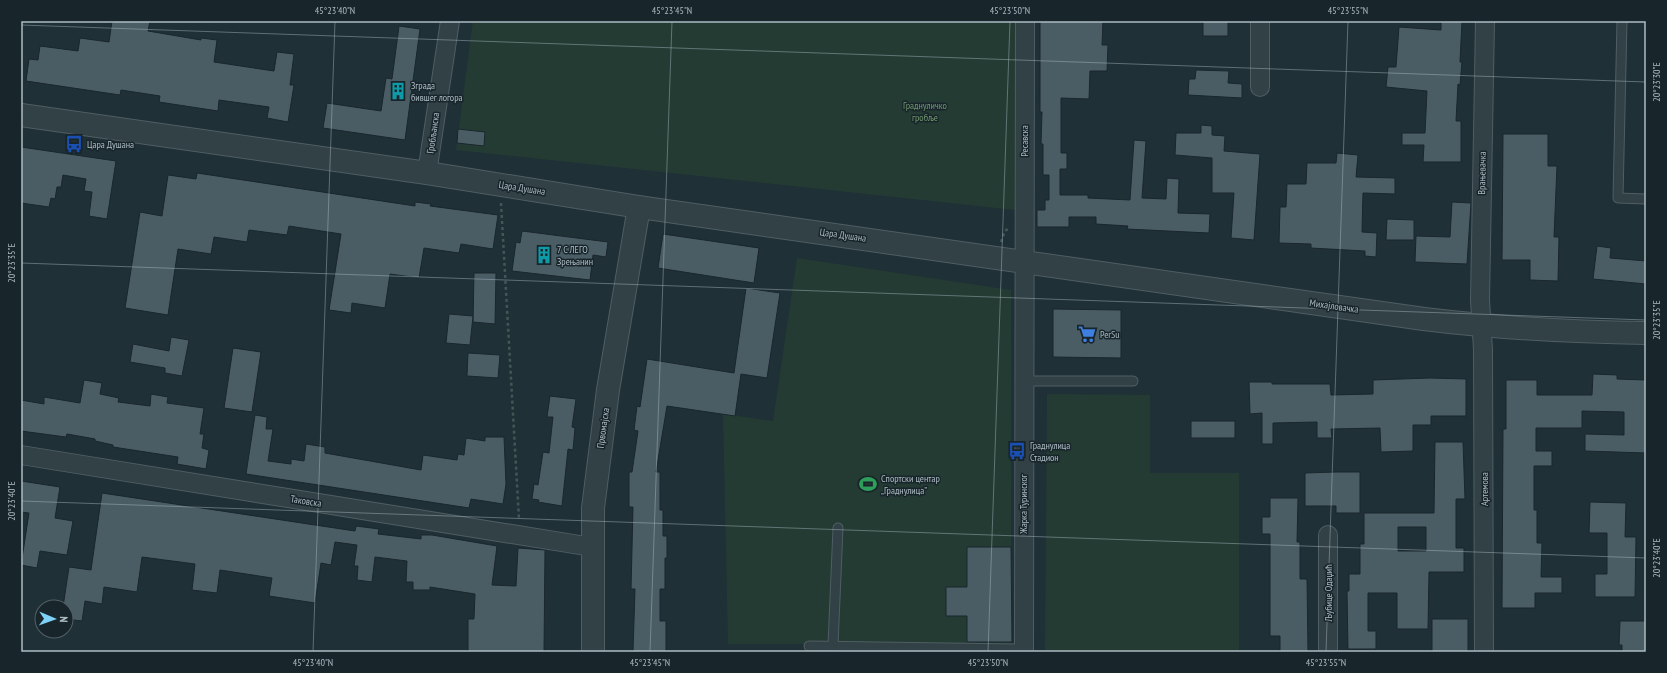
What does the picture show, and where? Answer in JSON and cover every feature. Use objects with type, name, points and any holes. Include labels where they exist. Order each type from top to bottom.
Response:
[{"type":"street","name":"Гробљанска","points":[[427,173],[450,21]]},
{"type":"street","name":"Ресавска","points":[[1023,260],[1025,21]]},
{"type":"street","points":[[1260,21],[1260,87]]},
{"type":"street","name":"Врањевачка","points":[[1481,326],[1480,300],[1485,21]]},
{"type":"street","name":"Цара Душана","points":[[21,116],[427,173],[639,207],[1023,260]]},
{"type":"street","name":"Првомајска","points":[[593,652],[593,508],[607,398],[639,207]]},
{"type":"street","name":"Михајловачка","points":[[1023,260],[1481,326],[1646,333]]},
{"type":"street","name":"Жарка Туринског","points":[[1023,260],[1024,650]]},
{"type":"street","name":"Артемова","points":[[1481,326],[1484,350],[1484,652]]},
{"type":"street","name":"Таковска","points":[[21,455],[592,547]]},
{"type":"street","name":"Љубице Одаџић","points":[[1328,535],[1328,652]]},
{"type":"lane","points":[[1622,21],[1618,198],[1646,199]]},
{"type":"lane","points":[[1023,381],[1133,381]]},
{"type":"lane","points":[[833,645],[838,528]]},
{"type":"lane","points":[[809,646],[833,645],[1024,650]]},
{"type":"path","points":[[501,202],[520,536]]},
{"type":"green space","name":"Граднуличко гробље","points":[[473,21],[1015,21],[1015,210],[456,150]]},
{"type":"green space","name":"Спортски центар „Граднулица”","points":[[797,258],[1011,290],[1011,652],[804,652],[804,644],[728,644],[723,414],[773,421]]},
{"type":"green space","points":[[1047,394],[1150,395],[1150,473],[1239,473],[1239,652],[1045,652]]},
{"type":"building","points":[[112,21],[150,21],[148,31],[201,40],[201,38],[217,40],[214,62],[274,71],[277,52],[294,54],[290,85],[294,85],[288,122],[267,118],[269,107],[219,100],[218,111],[159,102],[160,96],[121,90],[120,95],[26,81],[29,59],[38,60],[40,46],[78,51],[80,38],[109,42]]},
{"type":"building","points":[[1040,21],[1103,21],[1102,45],[1108,45],[1107,71],[1090,71],[1089,99],[1061,98],[1061,153],[1067,153],[1067,169],[1060,169],[1060,195],[1088,195],[1088,198],[1130,200],[1134,140],[1146,141],[1142,198],[1166,199],[1167,178],[1179,179],[1178,213],[1210,214],[1209,233],[1127,229],[1128,226],[1096,224],[1096,217],[1069,217],[1069,227],[1037,227],[1037,210],[1045,210],[1045,200],[1049,200],[1049,175],[1043,175],[1043,144],[1041,144],[1042,112],[1040,112]]},
{"type":"building","points":[[1203,21],[1228,21],[1228,36],[1203,36]]},
{"type":"building","points":[[1441,21],[1462,21],[1460,62],[1462,62],[1460,85],[1458,84],[1456,121],[1461,121],[1461,162],[1423,162],[1424,145],[1402,145],[1402,133],[1425,133],[1427,91],[1386,87],[1388,67],[1396,67],[1399,27],[1441,30]]},
{"type":"building","name":"Зграда бившег логора","points":[[399,26],[420,29],[405,140],[323,128],[327,103],[381,111],[386,78],[392,79]]},
{"type":"building","points":[[1196,70],[1229,71],[1228,83],[1242,84],[1242,98],[1188,95],[1189,79],[1195,79]]},
{"type":"building","points":[[1201,125],[1212,126],[1212,135],[1225,136],[1224,151],[1260,154],[1254,240],[1231,238],[1234,193],[1212,193],[1212,158],[1175,155],[1176,133],[1201,133]]},
{"type":"building","points":[[458,129],[485,132],[484,146],[457,143]]},
{"type":"building","points":[[1503,134],[1548,134],[1548,166],[1557,166],[1554,237],[1559,237],[1558,281],[1530,280],[1530,260],[1502,260]]},
{"type":"building","points":[[21,147],[116,161],[107,219],[89,216],[92,192],[84,191],[86,179],[63,175],[61,187],[57,187],[55,199],[51,198],[49,207],[21,203]]},
{"type":"building","points":[[1337,153],[1358,155],[1356,177],[1395,178],[1395,194],[1363,193],[1362,232],[1377,233],[1376,257],[1365,256],[1365,251],[1311,248],[1311,244],[1279,243],[1280,207],[1286,207],[1287,184],[1306,184],[1307,163],[1336,163]]},
{"type":"building","points":[[197,173],[415,206],[415,202],[431,204],[430,206],[498,215],[493,249],[461,244],[459,253],[424,248],[419,278],[390,274],[385,308],[352,303],[351,313],[329,310],[341,234],[289,226],[287,235],[249,230],[247,242],[214,237],[211,254],[178,249],[168,315],[125,308],[140,212],[162,216],[168,175],[196,179]]},
{"type":"building","points":[[1452,202],[1471,203],[1467,264],[1415,262],[1416,236],[1450,237]]},
{"type":"building","points":[[1387,219],[1414,220],[1414,240],[1386,240]]},
{"type":"building","name":"7 С ЛЕГО Зрењанин","points":[[522,231],[608,242],[606,257],[593,255],[590,280],[512,271],[516,242],[520,243]]},
{"type":"building","points":[[663,234],[759,248],[754,283],[658,268]]},
{"type":"building","points":[[1597,246],[1611,248],[1610,258],[1646,261],[1646,284],[1593,279]]},
{"type":"building","points":[[474,273],[496,273],[495,324],[473,322]]},
{"type":"building","points":[[746,288],[780,293],[767,378],[741,374],[735,416],[667,406],[656,472],[660,472],[660,510],[663,510],[663,536],[667,536],[665,589],[660,589],[660,621],[666,621],[666,652],[633,652],[635,589],[631,589],[633,507],[629,507],[629,472],[632,472],[638,431],[634,430],[637,406],[640,407],[647,359],[734,373]]},
{"type":"building","name":"PerSu","points":[[1053,309],[1121,310],[1121,358],[1053,357]]},
{"type":"building","points":[[449,314],[473,316],[470,345],[446,343]]},
{"type":"building","points":[[171,337],[189,340],[182,376],[165,373],[165,368],[130,362],[133,344],[169,351]]},
{"type":"building","points":[[233,348],[261,352],[252,412],[224,408]]},
{"type":"building","points":[[468,353],[500,355],[498,378],[467,376]]},
{"type":"building","points":[[1593,374],[1617,375],[1617,379],[1646,380],[1646,453],[1585,451],[1585,434],[1624,435],[1624,412],[1582,411],[1582,428],[1536,428],[1536,451],[1552,451],[1552,466],[1534,466],[1534,510],[1537,510],[1537,543],[1542,543],[1541,577],[1562,577],[1562,593],[1535,593],[1535,608],[1502,608],[1503,429],[1506,429],[1506,380],[1537,380],[1537,395],[1592,395]]},
{"type":"building","points":[[1430,378],[1466,379],[1466,416],[1431,416],[1431,425],[1413,425],[1413,451],[1381,452],[1380,428],[1331,429],[1332,438],[1317,438],[1317,422],[1273,423],[1273,444],[1262,444],[1262,413],[1250,414],[1249,382],[1272,382],[1272,384],[1330,384],[1331,395],[1373,394],[1373,380]]},
{"type":"building","points":[[84,380],[102,383],[100,394],[119,398],[118,402],[150,406],[151,394],[168,397],[167,403],[204,408],[200,434],[204,434],[202,448],[209,450],[206,469],[177,464],[178,457],[113,447],[113,445],[95,441],[95,439],[67,434],[66,437],[21,431],[21,400],[44,404],[44,397],[80,403]]},
{"type":"building","points":[[550,396],[576,399],[572,427],[575,428],[573,450],[568,449],[562,506],[538,502],[539,500],[532,499],[534,484],[538,485],[543,452],[549,453],[553,417],[547,417]]},
{"type":"building","points":[[255,415],[267,417],[266,429],[273,429],[268,461],[291,464],[291,459],[304,461],[306,444],[325,447],[325,453],[421,470],[423,455],[457,460],[458,454],[464,455],[466,438],[485,441],[485,437],[504,437],[506,484],[503,504],[471,499],[469,508],[246,474]]},
{"type":"building","points":[[1191,421],[1235,421],[1235,438],[1191,438]]},
{"type":"building","points":[[1435,442],[1463,442],[1465,499],[1456,499],[1456,548],[1464,548],[1464,572],[1429,572],[1428,629],[1397,629],[1397,593],[1368,593],[1368,631],[1376,631],[1376,649],[1348,649],[1347,591],[1349,591],[1349,574],[1360,574],[1360,544],[1364,544],[1364,513],[1434,513]],"holes":[[[1398,527],[1426,527],[1426,551],[1398,551]]]},
{"type":"building","points":[[1360,472],[1360,513],[1336,513],[1336,506],[1305,506],[1305,473]]},
{"type":"building","points":[[21,481],[60,487],[55,518],[73,521],[67,555],[40,551],[37,568],[21,565],[29,513],[21,512]]},
{"type":"building","points":[[102,493],[355,531],[356,526],[379,529],[378,534],[421,539],[421,535],[432,535],[497,546],[492,585],[516,586],[518,548],[545,550],[544,652],[468,652],[468,619],[474,619],[475,594],[430,587],[430,590],[413,590],[413,582],[406,582],[407,561],[375,557],[372,582],[357,580],[358,566],[354,566],[357,545],[335,542],[331,565],[321,563],[315,603],[269,596],[272,578],[220,570],[217,593],[192,590],[195,564],[142,557],[137,592],[104,587],[102,604],[85,601],[82,621],[74,620],[74,599],[64,599],[69,567],[91,570]]},
{"type":"building","points":[[1270,498],[1298,498],[1297,542],[1300,542],[1300,579],[1307,579],[1308,652],[1280,652],[1280,636],[1270,636],[1270,534],[1262,534],[1262,517],[1270,517]]},
{"type":"building","points":[[1590,502],[1626,503],[1625,537],[1636,537],[1635,597],[1595,597],[1595,574],[1607,574],[1607,533],[1589,533]]},
{"type":"building","points":[[967,547],[1011,547],[1012,642],[967,642],[967,616],[946,616],[946,587],[967,587]]},
{"type":"building","points":[[1432,619],[1468,619],[1468,652],[1432,652]]},
{"type":"building","points":[[1620,621],[1646,621],[1646,652],[1622,652],[1622,645],[1619,645]]},
{"type":"place","name":"Зграда бившег логора","points":[[398,91]]},
{"type":"place","name":"Цара Душана","points":[[74,144]]},
{"type":"place","name":"7 С ЛЕГО Зрењанин","points":[[544,255]]},
{"type":"place","name":"PerSu","points":[[1087,334]]},
{"type":"place","name":"Граднулица Стадион","points":[[1017,451]]},
{"type":"place","name":"Спортски центар „Граднулица”","points":[[868,484]]}]
